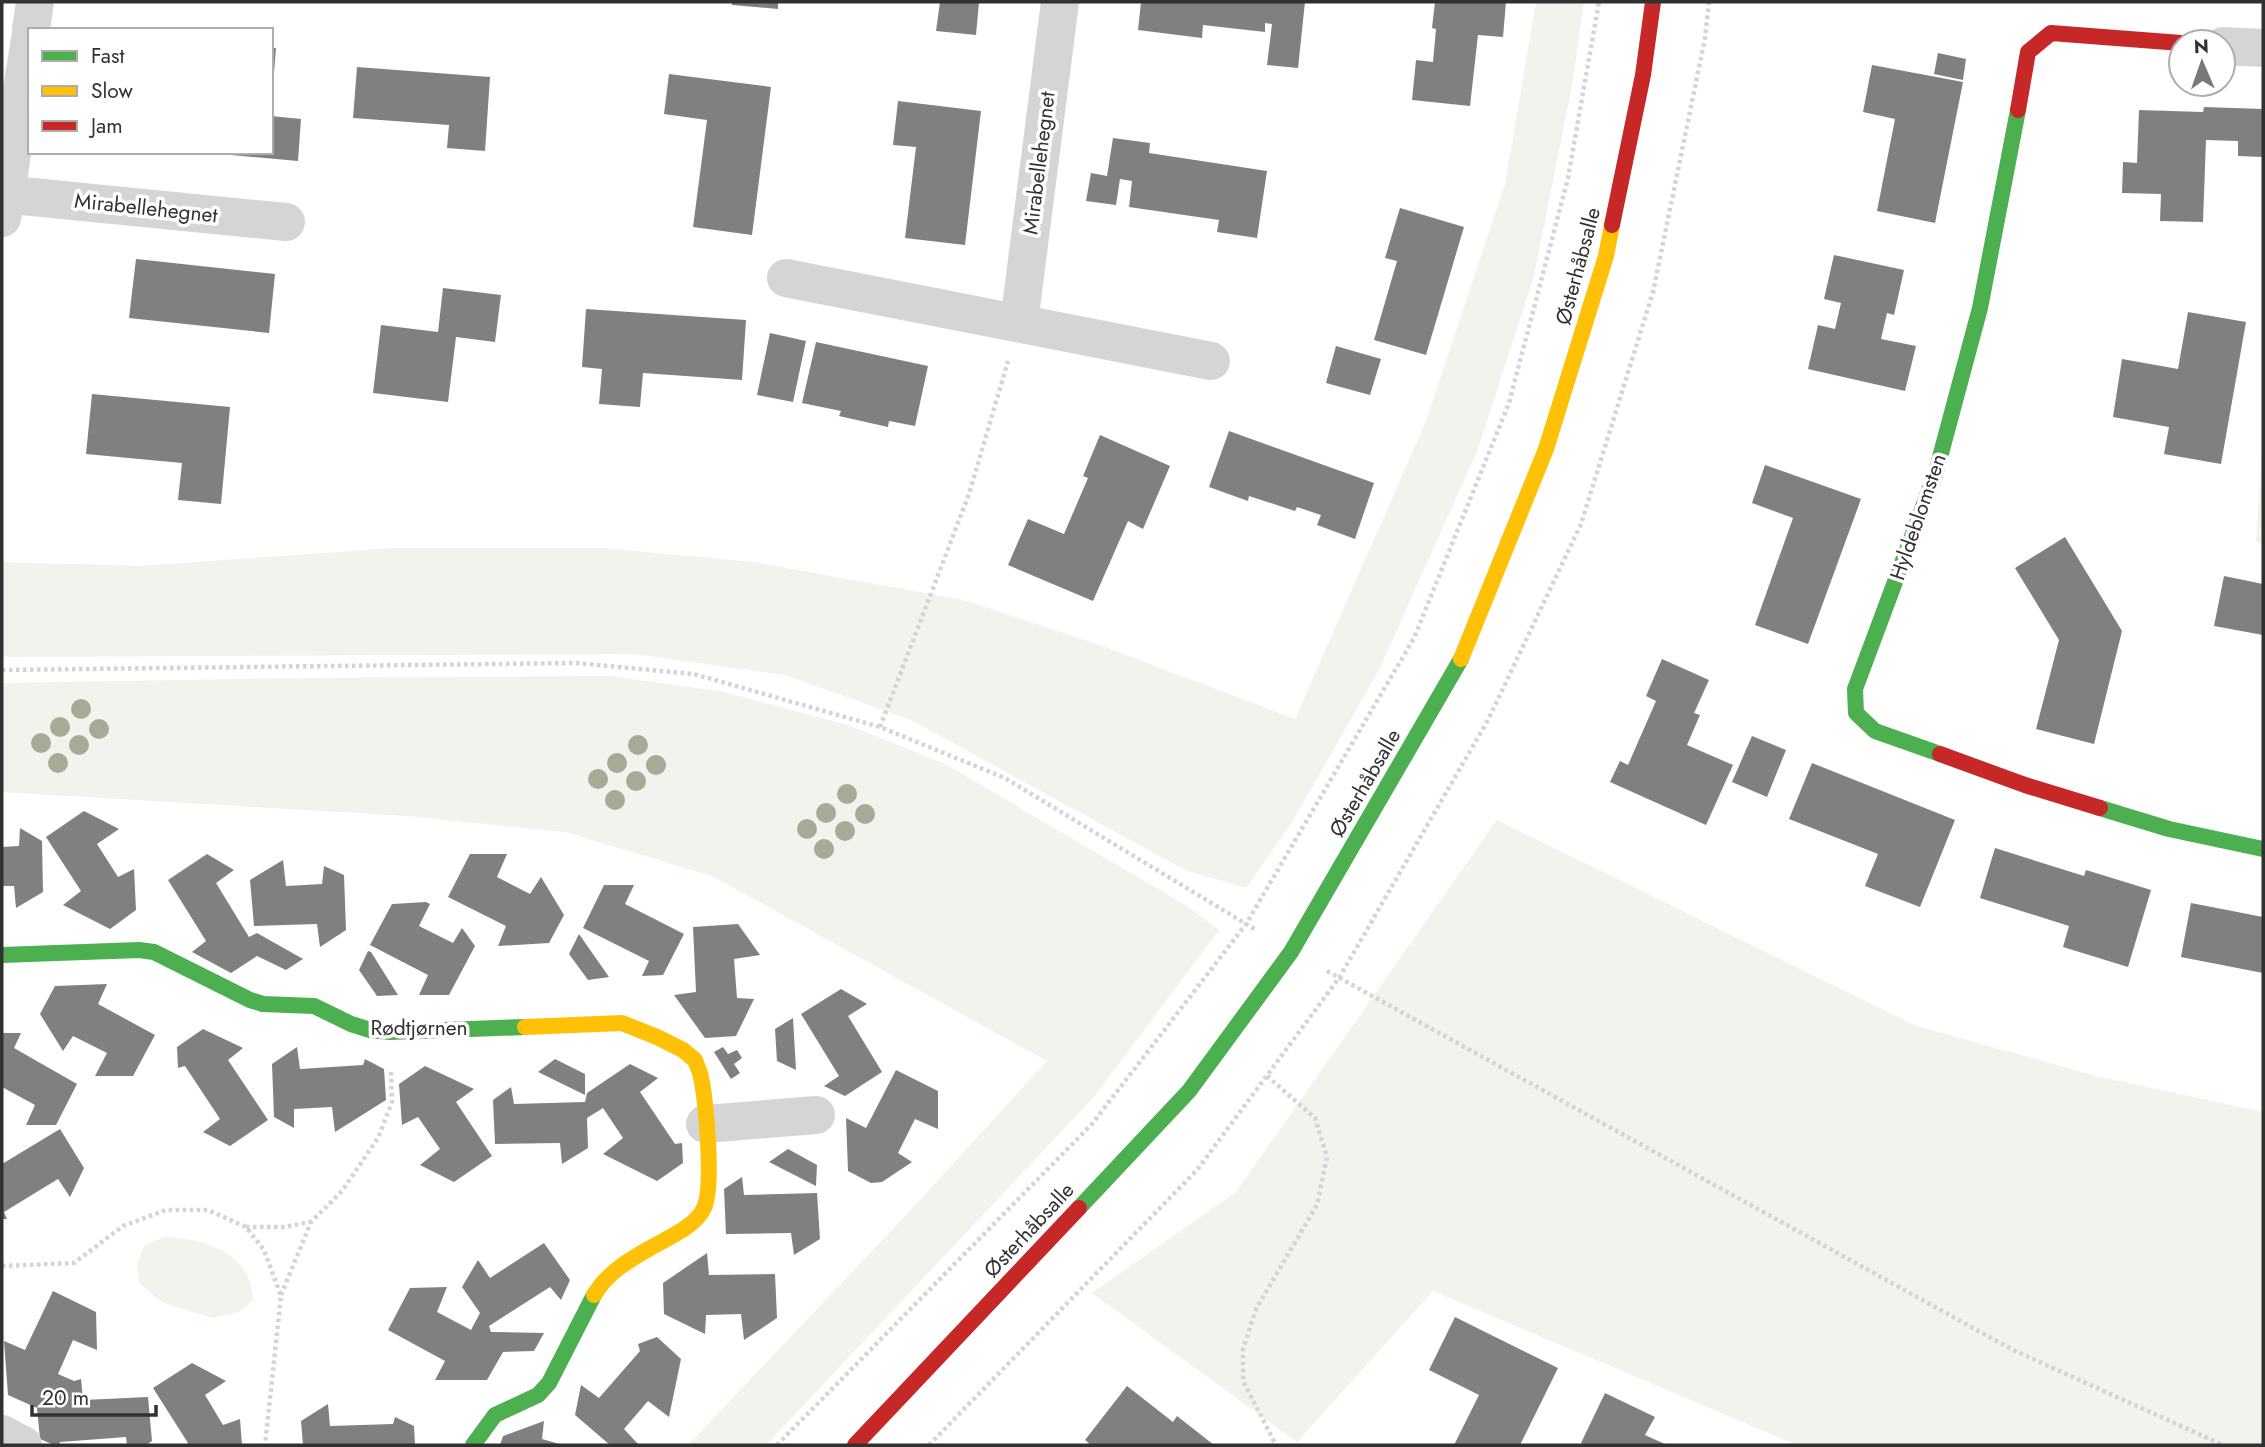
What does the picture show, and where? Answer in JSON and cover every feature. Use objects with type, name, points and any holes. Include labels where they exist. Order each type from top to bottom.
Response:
[{"type":"street","points":[[31,28],[36,2]]},
{"type":"street","name":"Mirabellehegnet","points":[[1019,323],[1060,2]]},
{"type":"street","name":"Østerhåbsalle","points":[[855,1445],[1189,1091],[1291,951],[1462,657],[1546,449],[1606,256],[1643,75],[1653,2]]},
{"type":"street","name":"Hyldeblomsten","points":[[2167,42],[2051,33],[2028,52],[1980,308],[1936,472],[1855,689],[1856,713],[1875,731],[2025,785],[2169,829],[2263,849]]},
{"type":"street","points":[[2237,47],[2263,48]]},
{"type":"street","name":"Mirabellehegnet","points":[[28,50],[3,203],[286,222]]},
{"type":"street","points":[[786,278],[1212,361]]},
{"type":"street","name":"Rødtjørnen","points":[[2,955],[139,950],[153,952],[250,1000],[263,1004],[314,1006],[370,1030],[390,1032],[622,1023],[638,1028],[691,1055],[699,1066],[702,1080],[708,1189],[704,1209],[694,1221],[619,1267],[606,1278],[594,1295],[550,1382],[540,1395],[501,1411],[489,1421],[473,1445]]},
{"type":"street","points":[[705,1124],[816,1115]]},
{"type":"street","points":[[2,1434],[23,1445]]},
{"type":"path","points":[[777,1445],[1092,1124],[1246,924],[1414,638],[1509,403],[1568,178],[1599,2]]},
{"type":"path","points":[[880,727],[969,494],[1019,323]]},
{"type":"path","points":[[2,670],[576,663],[694,674],[880,727],[1005,778],[1291,951],[2013,1350],[2223,1445]]},
{"type":"path","points":[[265,1445],[281,1296],[311,1222],[342,1191],[378,1138],[392,1102],[390,1032]]},
{"type":"path","points":[[1267,1076],[1315,1118],[1327,1157],[1317,1205],[1256,1309],[1243,1349],[1243,1381],[1276,1445]]},
{"type":"path","points":[[2,1266],[74,1264],[123,1226],[166,1210],[208,1210],[246,1227],[285,1227],[311,1222]]},
{"type":"path","points":[[246,1227],[264,1250],[281,1296]]},
{"type":"shaded area","points":[[1536,2],[1584,2],[1572,86],[1534,276],[1478,449],[1380,668],[1293,821],[1246,888],[1185,870],[911,720],[785,675],[635,654],[2,657],[2,562],[141,566],[394,548],[603,548],[754,562],[964,600],[1097,644],[1295,719],[1426,421],[1505,184]]},
{"type":"shaded area","points":[[2263,435],[2263,544],[2256,542]]},
{"type":"shaded area","points":[[608,676],[719,691],[848,725],[945,764],[1187,906],[1219,930],[1094,1097],[766,1445],[688,1445],[906,1215],[1047,1061],[712,876],[565,832],[407,816],[2,792],[2,683]]},
{"type":"shaded area","points":[[1497,820],[1914,1025],[2096,1076],[2263,1112],[2263,1445],[1797,1445],[1433,1291],[1297,1442],[1092,1293],[1236,1192]]},
{"type":"shaded area","points":[[164,1237],[194,1241],[223,1251],[245,1270],[251,1284],[253,1300],[239,1312],[213,1318],[163,1303],[139,1283],[137,1264],[144,1246]]},
{"type":"building","points":[[732,2],[778,2],[778,9],[732,5]]},
{"type":"building","points":[[940,2],[979,2],[976,35],[936,31]]},
{"type":"building","points":[[1141,2],[1305,2],[1298,68],[1267,65],[1272,24],[1265,23],[1265,32],[1203,25],[1202,38],[1138,30]]},
{"type":"building","points":[[1435,2],[1506,2],[1503,37],[1478,35],[1470,106],[1412,100],[1416,60],[1433,62],[1436,29],[1432,28]]},
{"type":"building","points":[[273,48],[276,48],[273,86]]},
{"type":"building","points":[[1938,53],[1966,59],[1963,80],[1934,74]]},
{"type":"building","points":[[1872,65],[1963,82],[1935,223],[1877,211],[1895,119],[1863,112]]},
{"type":"building","points":[[357,67],[490,77],[485,151],[447,148],[449,125],[353,118]]},
{"type":"building","points":[[669,74],[771,87],[752,235],[693,227],[707,120],[664,114]]},
{"type":"building","points":[[898,101],[981,111],[965,245],[905,238],[916,147],[893,145]]},
{"type":"building","points":[[2204,107],[2263,109],[2263,157],[2238,156],[2238,141],[2206,140],[2203,222],[2160,221],[2161,194],[2122,193],[2123,162],[2137,163],[2139,110],[2203,112]]},
{"type":"building","points":[[273,116],[301,119],[298,161],[231,155],[273,154]]},
{"type":"building","points":[[1113,138],[1150,143],[1149,153],[1267,171],[1257,238],[1217,232],[1219,220],[1129,207],[1132,181],[1120,179],[1116,205],[1086,201],[1091,173],[1107,176]]},
{"type":"building","points":[[1400,208],[1464,227],[1426,355],[1374,340],[1397,261],[1385,258]]},
{"type":"building","points":[[1834,255],[1904,270],[1894,315],[1887,313],[1881,339],[1916,346],[1905,391],[1808,369],[1818,325],[1835,329],[1841,303],[1824,299]]},
{"type":"building","points":[[136,259],[275,274],[269,333],[129,318]]},
{"type":"building","points":[[443,288],[501,295],[495,342],[456,337],[448,402],[373,393],[381,325],[438,332]]},
{"type":"building","points":[[586,309],[746,320],[742,380],[643,373],[640,407],[599,404],[602,369],[582,367]]},
{"type":"building","points":[[2188,312],[2246,322],[2221,464],[2164,454],[2169,427],[2113,417],[2122,359],[2178,369]]},
{"type":"building","points":[[770,333],[806,341],[793,402],[757,395]]},
{"type":"building","points":[[816,342],[928,366],[915,426],[889,421],[888,427],[839,416],[841,411],[802,403]]},
{"type":"building","points":[[1336,346],[1381,359],[1370,395],[1326,383]]},
{"type":"building","points":[[92,394],[230,407],[221,504],[178,500],[182,463],[86,454]]},
{"type":"building","points":[[1229,431],[1374,483],[1355,539],[1317,525],[1321,515],[1297,507],[1295,511],[1249,496],[1248,501],[1209,487]]},
{"type":"building","points":[[1100,435],[1170,466],[1143,529],[1128,521],[1093,601],[1008,565],[1028,519],[1064,534],[1088,478],[1083,476]]},
{"type":"building","points":[[1765,465],[1861,499],[1808,644],[1755,625],[1793,518],[1752,503]]},
{"type":"building","points":[[2065,537],[2122,631],[2094,744],[2036,729],[2059,640],[2015,568]]},
{"type":"building","points":[[2224,576],[2263,584],[2263,635],[2214,626]]},
{"type":"building","points":[[1662,659],[1709,680],[1694,713],[1700,715],[1687,745],[1733,765],[1706,825],[1610,782],[1620,761],[1628,765],[1656,701],[1646,696]]},
{"type":"building","points":[[1752,736],[1786,750],[1767,797],[1732,782]]},
{"type":"building","points":[[1812,763],[1955,820],[1920,907],[1865,886],[1878,854],[1789,819]]},
{"type":"building","points":[[84,811],[119,829],[97,844],[118,877],[134,869],[136,910],[110,929],[63,905],[81,891],[46,837]]},
{"type":"building","points":[[20,828],[42,841],[43,892],[16,908],[14,886],[2,886],[2,847],[19,846]]},
{"type":"building","points":[[1995,848],[2084,876],[2086,870],[2151,890],[2128,967],[2063,947],[2069,926],[1980,898]]},
{"type":"building","points":[[207,854],[234,870],[216,883],[249,937],[257,933],[303,959],[286,970],[257,956],[231,973],[192,952],[206,941],[168,880]]},
{"type":"building","points":[[470,854],[507,854],[497,877],[530,894],[541,877],[564,915],[549,943],[498,946],[506,926],[448,897]]},
{"type":"building","points":[[283,860],[286,886],[322,884],[324,866],[344,875],[346,930],[320,947],[317,924],[254,926],[250,880]]},
{"type":"building","points":[[604,885],[634,885],[625,904],[684,934],[663,975],[642,976],[649,961],[583,928]]},
{"type":"building","points":[[2191,903],[2263,917],[2263,973],[2181,957]]},
{"type":"building","points":[[392,904],[430,904],[419,926],[453,943],[462,928],[475,946],[449,995],[419,995],[428,975],[370,945]]},
{"type":"building","points":[[738,924],[760,955],[734,959],[737,998],[754,999],[736,1036],[705,1038],[674,995],[696,992],[693,927]]},
{"type":"building","points":[[579,934],[609,977],[588,980],[569,954]]},
{"type":"building","points":[[368,951],[398,995],[377,996],[359,970]]},
{"type":"building","points":[[107,984],[98,1004],[155,1035],[133,1076],[95,1076],[107,1053],[73,1036],[63,1051],[40,1014],[55,986]]},
{"type":"building","points":[[841,989],[867,1004],[848,1016],[882,1072],[845,1096],[824,1086],[839,1076],[801,1014]]},
{"type":"building","points":[[793,1018],[796,1070],[777,1061],[775,1029]]},
{"type":"building","points":[[203,1029],[243,1048],[228,1060],[268,1120],[230,1146],[203,1132],[220,1119],[185,1066],[178,1068],[177,1047]]},
{"type":"building","points":[[2,1033],[21,1033],[14,1048],[77,1084],[56,1125],[26,1125],[35,1105],[2,1087]]},
{"type":"building","points":[[297,1047],[300,1069],[363,1065],[365,1059],[384,1069],[386,1100],[335,1132],[332,1107],[294,1109],[294,1128],[274,1117],[272,1064]]},
{"type":"building","points":[[723,1047],[728,1054],[737,1050],[742,1058],[734,1064],[740,1073],[731,1079],[714,1052]]},
{"type":"building","points":[[555,1059],[585,1074],[585,1095],[538,1072]]},
{"type":"building","points":[[630,1064],[658,1078],[640,1092],[675,1144],[682,1143],[683,1163],[657,1181],[603,1154],[623,1138],[603,1108],[587,1118],[588,1148],[562,1164],[560,1143],[495,1144],[493,1100],[511,1087],[514,1104],[585,1102],[587,1093]]},
{"type":"building","points":[[425,1066],[474,1089],[456,1102],[492,1156],[454,1182],[420,1165],[440,1149],[418,1117],[402,1125],[399,1084]]},
{"type":"building","points":[[896,1070],[938,1091],[938,1129],[915,1119],[898,1153],[912,1162],[882,1182],[871,1183],[848,1171],[846,1118],[866,1128]]},
{"type":"building","points":[[60,1129],[84,1168],[70,1197],[58,1179],[4,1212],[7,1219],[2,1219],[2,1164]]},
{"type":"building","points":[[788,1149],[817,1165],[816,1186],[769,1162]]},
{"type":"building","points":[[742,1177],[744,1195],[817,1193],[820,1239],[794,1255],[791,1233],[726,1234],[724,1189]]},
{"type":"building","points":[[544,1243],[570,1280],[561,1300],[550,1287],[489,1326],[491,1332],[544,1333],[534,1351],[503,1352],[487,1380],[435,1380],[445,1361],[388,1330],[410,1288],[447,1287],[437,1312],[471,1330],[480,1313],[462,1287],[478,1260],[490,1278]]},
{"type":"building","points":[[707,1253],[709,1275],[775,1274],[777,1318],[744,1340],[741,1314],[706,1315],[705,1334],[664,1314],[663,1283]]},
{"type":"building","points":[[53,1291],[96,1312],[97,1350],[73,1340],[58,1374],[74,1381],[81,1379],[83,1400],[148,1397],[152,1441],[146,1445],[127,1445],[126,1437],[60,1442],[59,1445],[54,1445],[40,1439],[37,1408],[8,1395],[4,1341],[25,1350]]},
{"type":"building","points":[[1455,1317],[1558,1368],[1520,1445],[1454,1445],[1479,1395],[1429,1370]]},
{"type":"building","points":[[657,1337],[681,1359],[669,1417],[648,1401],[624,1429],[638,1444],[610,1445],[575,1415],[581,1385],[599,1398],[640,1351],[638,1344]]},
{"type":"building","points":[[192,1363],[226,1381],[205,1395],[223,1425],[240,1419],[242,1445],[185,1445],[188,1443],[153,1388]]},
{"type":"building","points":[[1127,1386],[1173,1422],[1177,1416],[1214,1445],[1091,1445],[1085,1440]]},
{"type":"building","points":[[1605,1393],[1655,1417],[1645,1435],[1667,1445],[1581,1443]]},
{"type":"building","points":[[328,1404],[330,1426],[393,1424],[395,1417],[414,1426],[415,1445],[303,1445],[301,1421]]},
{"type":"building","points":[[544,1421],[542,1439],[563,1445],[500,1445],[503,1436]]},
{"type":"traffic: fast","points":[[1940,754],[1875,731],[1856,713],[1855,689],[1936,472],[1980,308],[2018,110]]},
{"type":"traffic: fast","points":[[1079,1208],[1189,1091],[1291,952],[1461,659]]},
{"type":"traffic: fast","points":[[2100,808],[2169,829],[2263,849]]},
{"type":"traffic: fast","points":[[2,955],[139,950],[154,952],[250,1000],[263,1004],[314,1006],[370,1030],[390,1032],[525,1027]]},
{"type":"traffic: fast","points":[[473,1445],[495,1415],[538,1395],[549,1383],[594,1295]]},
{"type":"traffic: slow","points":[[1461,659],[1546,449],[1606,256],[1612,225]]},
{"type":"traffic: slow","points":[[525,1027],[622,1023],[683,1050],[695,1060],[700,1073],[707,1121],[709,1162],[704,1208],[688,1226],[620,1267],[594,1295]]},
{"type":"traffic: jam","points":[[1612,225],[1643,75],[1653,2]]},
{"type":"traffic: jam","points":[[2018,110],[2028,52],[2051,33],[2167,42]]},
{"type":"traffic: jam","points":[[1940,754],[2025,785],[2100,808]]},
{"type":"traffic: jam","points":[[855,1445],[1079,1208]]}]
